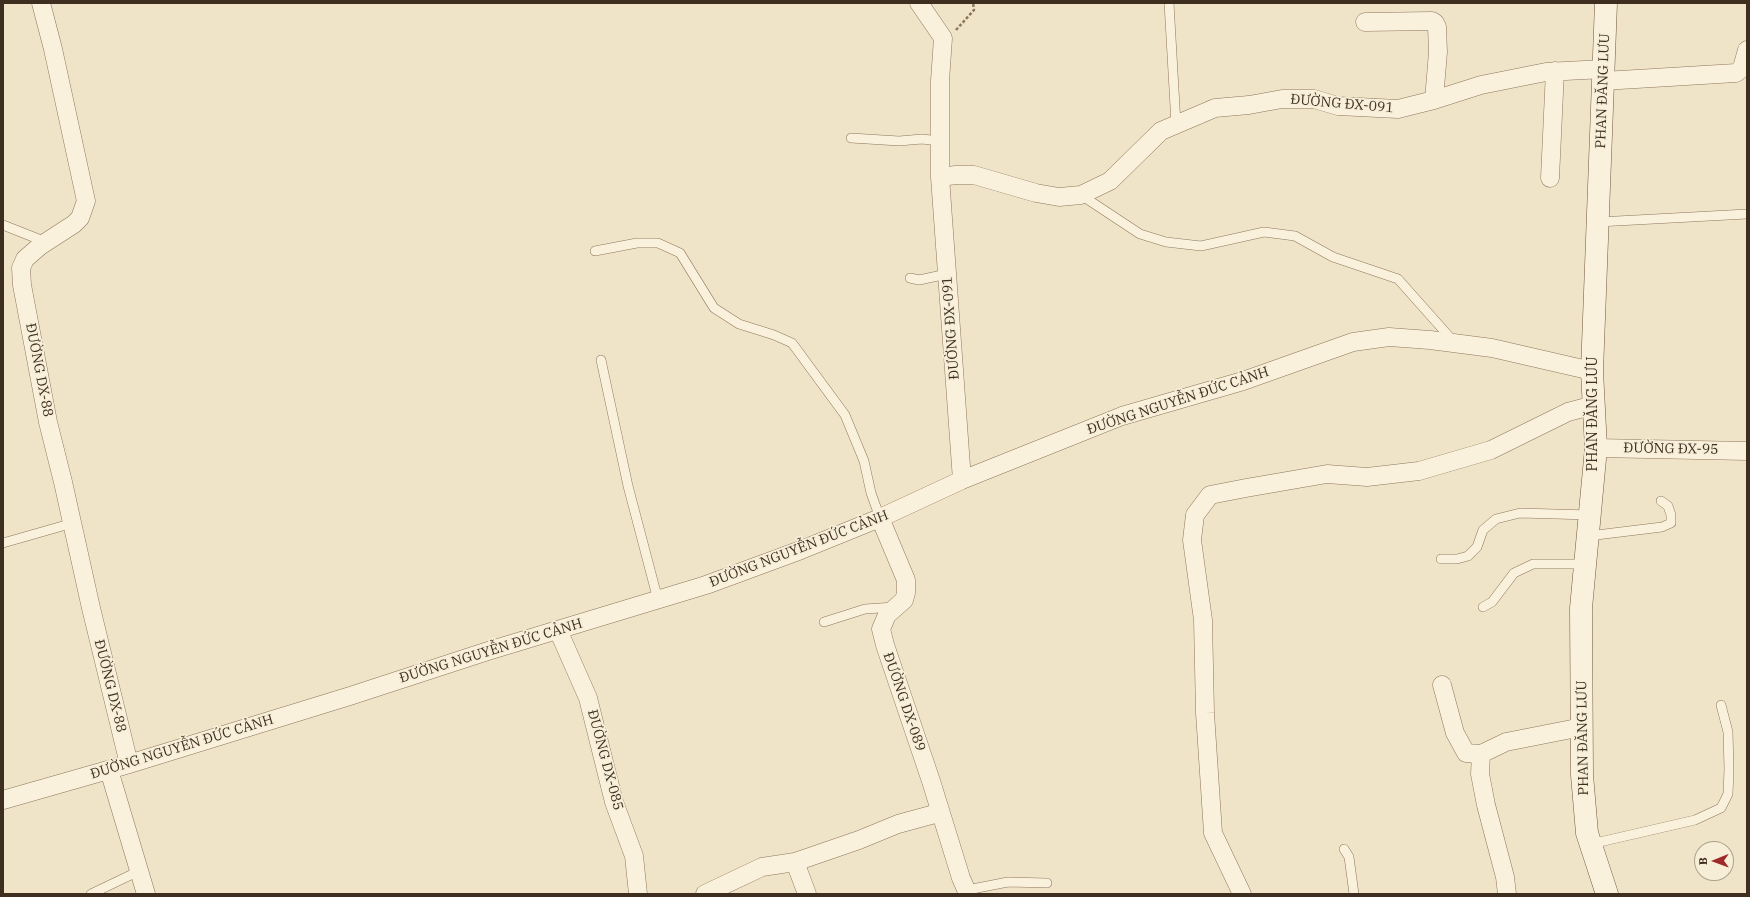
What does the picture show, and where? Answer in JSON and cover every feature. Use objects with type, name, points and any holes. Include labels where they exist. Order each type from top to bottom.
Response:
[{"type":"street","name":"ĐƯỜNG DX-88","points":[[41,3],[57,64],[86,201],[80,218],[74,224],[46,242],[25,259],[21,268],[22,286],[48,422],[129,764]]},
{"type":"street","name":"ĐƯỜNG ĐX-091","points":[[919,3],[943,38],[939,141],[940,177],[962,480]]},
{"type":"street","name":"PHAN ĐĂNG LƯU","points":[[1606,3],[1592,371],[1596,448],[1581,608],[1582,775],[1587,834],[1607,894]]},
{"type":"street","points":[[1365,22],[1432,21],[1435,23],[1437,27],[1438,52],[1434,100]]},
{"type":"street","name":"ĐƯỜNG ĐX-091","points":[[940,177],[974,175],[1036,193],[1059,197],[1081,195],[1110,181],[1161,131],[1215,108],[1248,105],[1282,99],[1314,99],[1338,106],[1398,109],[1434,100],[1481,85],[1555,71],[1604,75],[1736,73],[1742,68],[1747,50]]},
{"type":"street","points":[[1550,178],[1555,71]]},
{"type":"street","name":"ĐƯỜNG NGUYỄN ĐỨC CẢNH","points":[[3,800],[129,764],[706,585],[801,550],[880,518],[962,480],[1122,416],[1243,382],[1353,342],[1389,337],[1455,343],[1492,348],[1592,371]]},
{"type":"street","points":[[1242,894],[1213,833],[1205,713],[1203,620],[1192,540],[1194,515],[1210,495],[1238,489],[1327,474],[1367,477],[1426,469],[1491,450],[1568,412],[1594,405]]},
{"type":"street","name":"ĐƯỜNG ĐX-95","points":[[1596,448],[1747,451]]},
{"type":"street","name":"ĐƯỜNG DX-089","points":[[880,518],[906,580],[904,600],[887,615],[881,629],[961,878],[968,892]]},
{"type":"street","name":"ĐƯỜNG DX-085","points":[[558,630],[588,698],[614,802],[634,856],[638,894]]},
{"type":"street","points":[[1442,685],[1455,733],[1466,753],[1481,754],[1506,742],[1582,727]]},
{"type":"street","points":[[1481,754],[1480,774],[1486,805],[1505,877],[1507,894]]},
{"type":"street","points":[[109,770],[146,894]]},
{"type":"street","points":[[706,894],[762,867],[795,862],[859,840],[898,824],[940,811]]},
{"type":"street","points":[[795,862],[806,894]]},
{"type":"lane","points":[[1169,3],[1176,124]]},
{"type":"lane","points":[[851,138],[899,141],[922,139],[939,141]]},
{"type":"lane","points":[[1081,195],[1140,234],[1166,242],[1201,246],[1264,232],[1296,236],[1333,257],[1398,279],[1455,343]]},
{"type":"lane","points":[[1598,222],[1747,214]]},
{"type":"lane","points":[[3,225],[46,242]]},
{"type":"lane","points":[[595,251],[637,243],[658,242],[680,253],[714,308],[739,324],[774,335],[792,343],[845,415],[864,461],[871,493],[880,518]]},
{"type":"lane","points":[[910,278],[919,280],[947,274]]},
{"type":"lane","points":[[601,360],[628,486],[658,600]]},
{"type":"lane","points":[[1588,536],[1662,527],[1671,523],[1671,515],[1668,506],[1662,501]]},
{"type":"lane","points":[[1441,559],[1457,559],[1468,556],[1477,547],[1483,530],[1496,519],[1520,512],[1590,515]]},
{"type":"lane","points":[[3,543],[72,523]]},
{"type":"lane","points":[[1483,607],[1492,602],[1514,572],[1533,564],[1585,564]]},
{"type":"lane","points":[[824,622],[865,609],[896,607]]},
{"type":"lane","points":[[1591,844],[1695,820],[1721,808],[1728,794],[1729,769],[1728,732],[1721,704]]},
{"type":"lane","points":[[1344,849],[1349,857],[1354,894]]},
{"type":"lane","points":[[91,894],[139,871]]},
{"type":"lane","points":[[968,892],[1008,882],[1047,882]]},
{"type":"path","points":[[942,45],[974,10],[973,3]]}]
